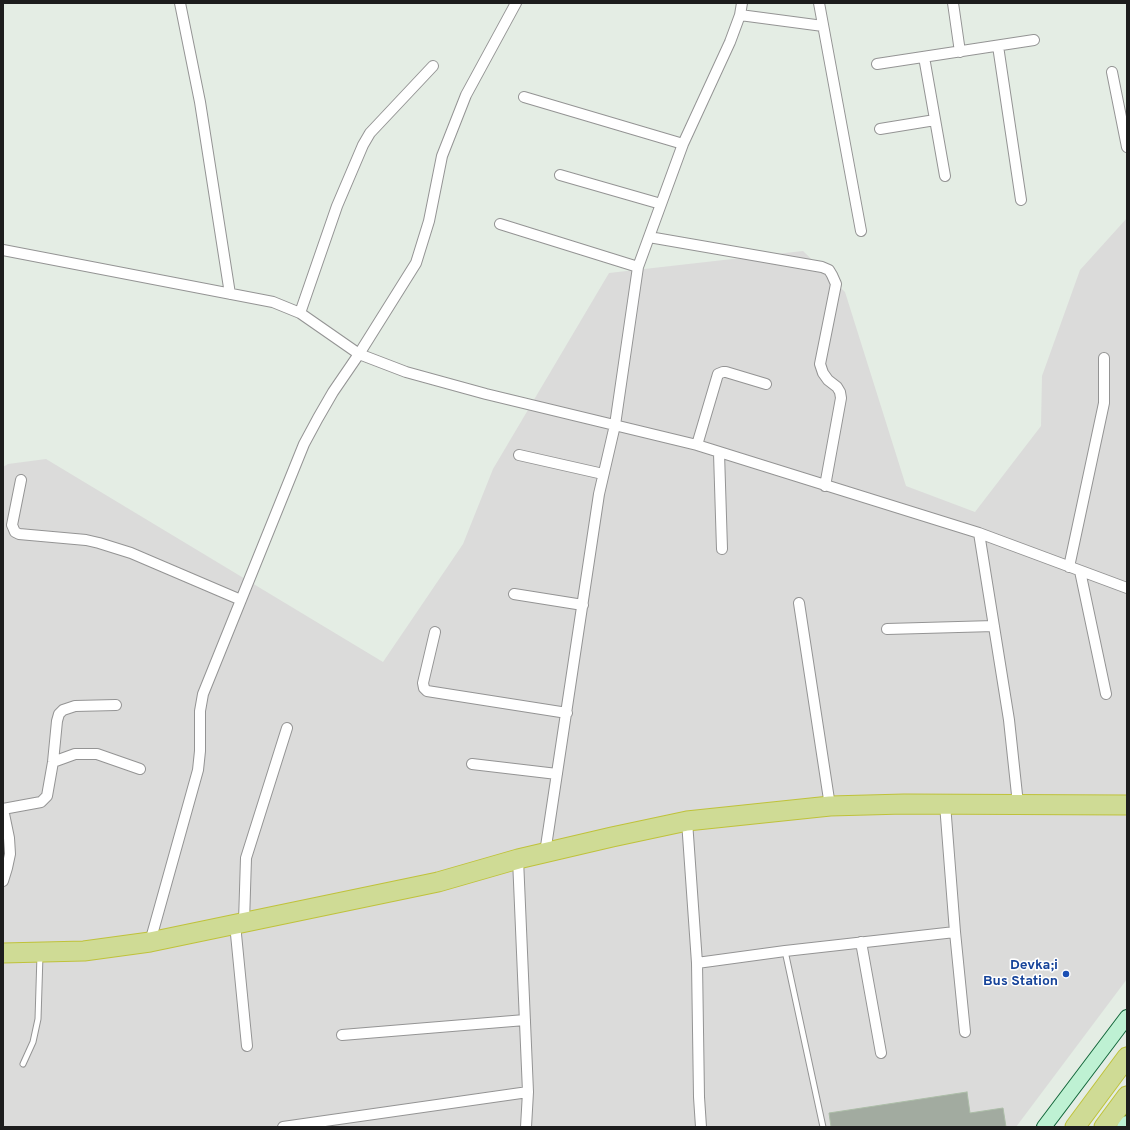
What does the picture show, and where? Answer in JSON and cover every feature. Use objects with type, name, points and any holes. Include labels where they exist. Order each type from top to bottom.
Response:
[{"type":"highway","points":[[3,953],[84,951],[150,942],[438,882],[518,859],[687,821],[830,806],[945,804],[1127,805]]},
{"type":"highway","points":[[1075,1127],[1127,1057]]},
{"type":"highway","points":[[1104,1127],[1127,1096]]},
{"type":"street","points":[[180,3],[200,102],[230,294]]},
{"type":"street","points":[[150,942],[198,770],[200,751],[200,711],[203,694],[233,596],[304,444],[318,418],[333,392],[360,354],[416,263],[429,221],[442,156],[466,95],[516,3]]},
{"type":"street","points":[[545,853],[599,494],[615,426],[638,267],[683,144],[730,42],[740,15],[742,3]]},
{"type":"street","points":[[819,3],[861,231]]},
{"type":"street","points":[[953,3],[960,52]]},
{"type":"street","points":[[740,15],[823,26]]},
{"type":"street","points":[[877,64],[1034,40]]},
{"type":"street","points":[[998,46],[1021,200]]},
{"type":"street","points":[[924,57],[945,176]]},
{"type":"street","points":[[300,313],[337,206],[363,145],[370,133],[433,66]]},
{"type":"street","points":[[1112,72],[1127,147]]},
{"type":"street","points":[[524,97],[683,144]]},
{"type":"street","points":[[880,129],[935,120]]},
{"type":"street","points":[[560,175],[661,204]]},
{"type":"street","points":[[500,224],[638,267]]},
{"type":"street","points":[[649,237],[822,267],[829,270],[836,284],[820,364],[823,374],[837,387],[841,398],[825,486]]},
{"type":"street","points":[[3,250],[273,302],[300,313],[360,354],[406,372],[486,394],[697,445],[979,533],[1127,588]]},
{"type":"street","points":[[1069,567],[1104,403],[1104,358]]},
{"type":"street","points":[[697,445],[718,374],[726,372],[766,384]]},
{"type":"street","points":[[719,453],[722,549]]},
{"type":"street","points":[[519,455],[604,474]]},
{"type":"street","points":[[21,480],[12,525],[15,532],[19,534],[86,540],[99,543],[131,554],[233,596]]},
{"type":"street","points":[[979,533],[1009,720],[1018,804]]},
{"type":"street","points":[[1080,571],[1106,694]]},
{"type":"street","points":[[514,594],[583,605]]},
{"type":"street","points":[[799,603],[830,806]]},
{"type":"street","points":[[887,629],[994,626]]},
{"type":"street","points":[[435,632],[423,682],[424,688],[427,691],[567,713]]},
{"type":"street","points":[[3,881],[8,868],[10,854],[9,838],[3,809],[41,802],[47,796],[59,714],[63,710],[75,706],[116,705]]},
{"type":"street","points":[[247,1046],[240,923],[246,858],[287,728]]},
{"type":"street","points":[[53,762],[75,754],[97,754],[140,769]]},
{"type":"street","points":[[472,764],[557,774]]},
{"type":"street","points":[[945,804],[955,932],[966,1032]]},
{"type":"street","points":[[687,821],[697,963],[701,1127]]},
{"type":"street","points":[[518,859],[528,1092],[526,1127]]},
{"type":"street","points":[[697,963],[785,951],[955,932]]},
{"type":"street","points":[[861,942],[880,1053]]},
{"type":"street","points":[[1044,1127],[1127,1017]]},
{"type":"street","points":[[342,1035],[525,1020]]},
{"type":"street","points":[[283,1127],[528,1092]]},
{"type":"street","points":[[1124,1127],[1127,1123]]},
{"type":"lane","points":[[785,951],[823,1127]]},
{"type":"lane","points":[[23,1064],[33,1042],[48,952]]},
{"type":"shaded area","points":[[1127,218],[1127,979],[1016,1127],[3,1127],[3,467],[8,464],[46,459],[383,662],[463,544],[493,469],[609,273],[803,251],[845,292],[906,486],[975,512],[1041,426],[1042,376],[1080,270]]},
{"type":"building","points":[[967,1092],[970,1113],[1003,1108],[1006,1127],[831,1127],[829,1113]]},
{"type":"place","name":"Devka;i Bus Station","points":[[1066,974]]}]
